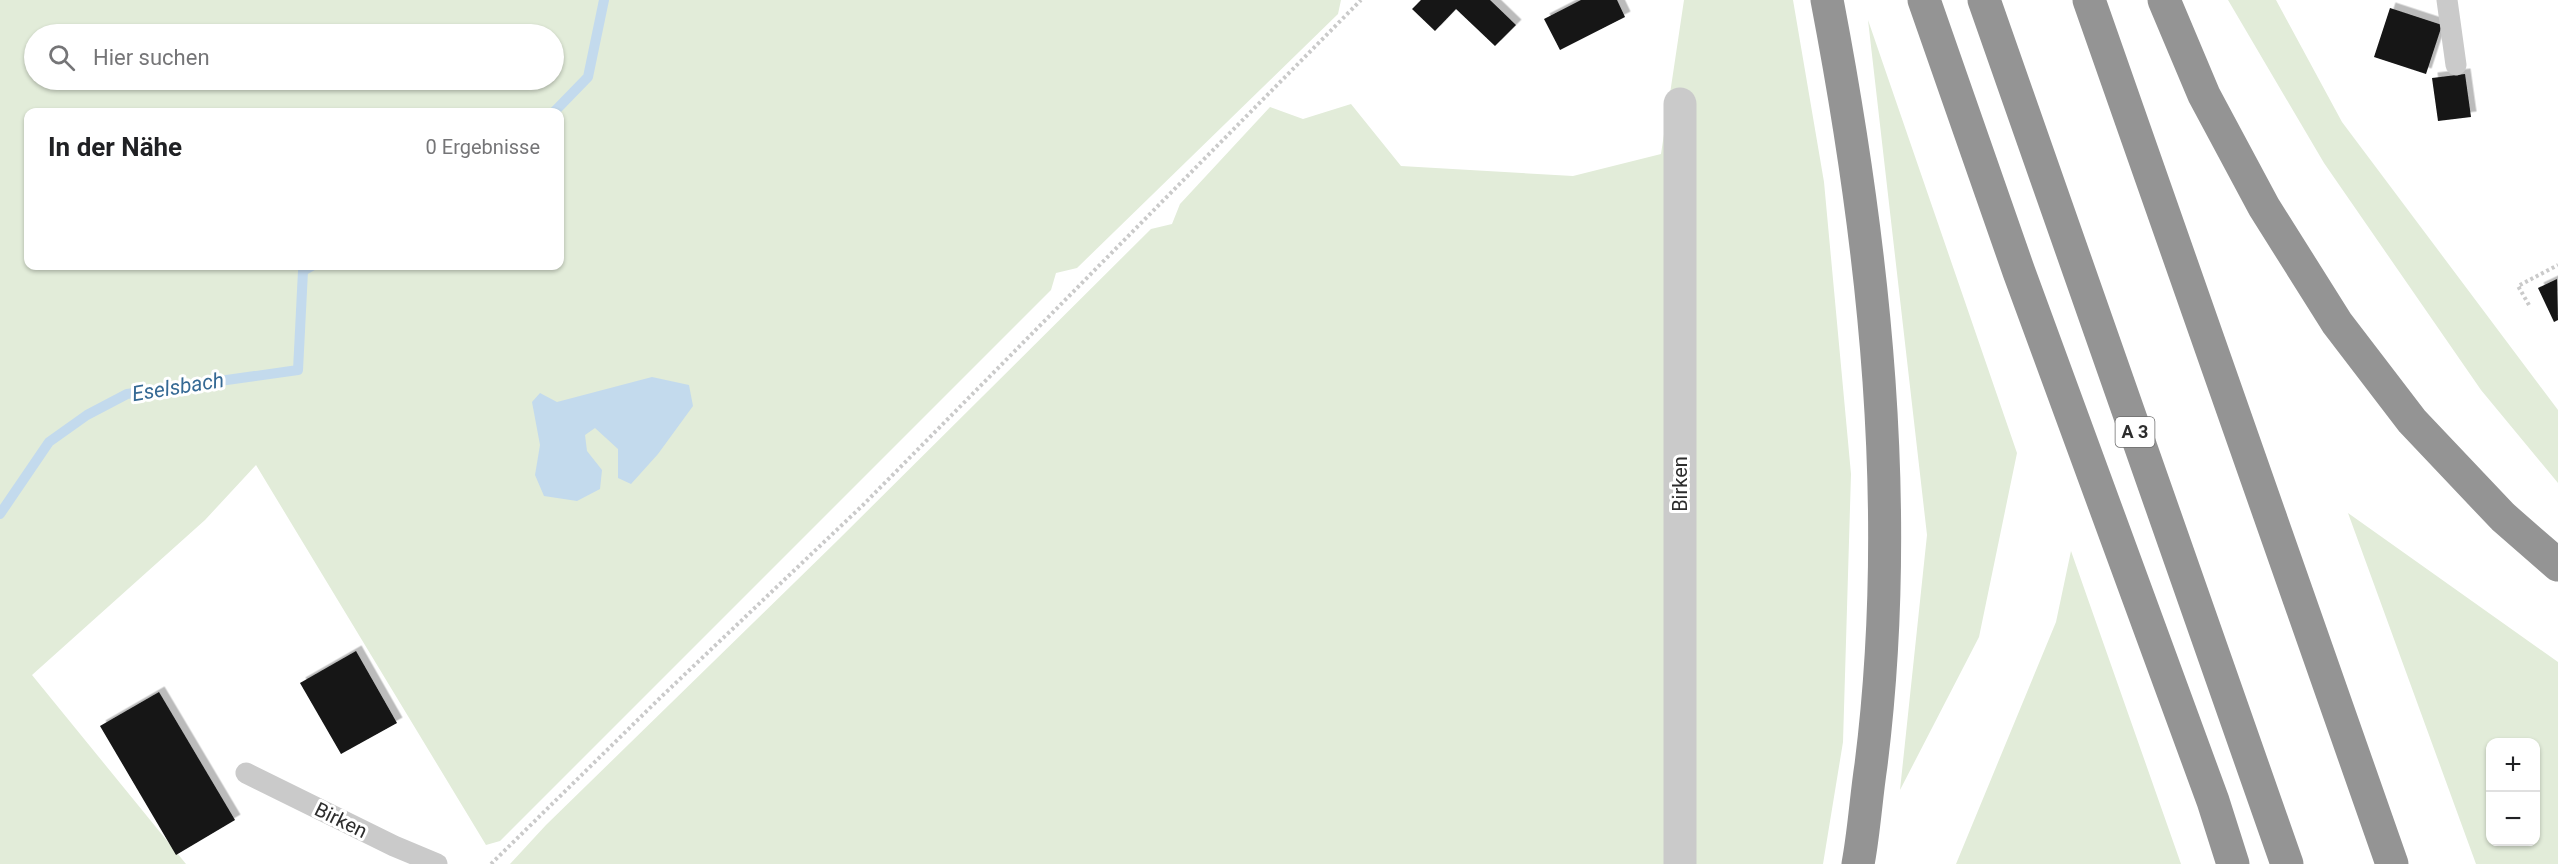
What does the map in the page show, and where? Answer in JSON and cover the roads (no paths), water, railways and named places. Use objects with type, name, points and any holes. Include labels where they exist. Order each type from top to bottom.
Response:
[{"type":"highway","points":[[1827,0],[1840,69],[1876,327],[1883,463],[1884,604],[1876,722],[1858,864]]},
{"type":"highway","points":[[1924,0],[2019,272],[2213,801],[2233,864]]},
{"type":"highway","name":"A 3","points":[[1984,0],[2287,864]]},
{"type":"highway","points":[[2089,0],[2392,864]]},
{"type":"highway","points":[[2164,0],[2204,95],[2264,207],[2337,323],[2412,421],[2503,517],[2558,565]]},
{"type":"street","name":"Birken","points":[[1680,104],[1680,864]]},
{"type":"lane","points":[[2447,0],[2456,65]]},
{"type":"lane","name":"Birken","points":[[246,773],[394,846],[437,864]]},
{"type":"water","points":[[652,377],[689,385],[693,406],[658,454],[631,484],[618,478],[618,449],[595,428],[585,435],[587,451],[602,470],[600,489],[577,501],[544,496],[535,475],[540,445],[532,402],[540,393],[557,402]]},
{"type":"waterway","name":"Eselsbach","points":[[558,108],[588,77],[604,0]]},
{"type":"waterway","name":"Eselsbach","points":[[0,514],[49,442],[87,415],[127,394],[298,370],[305,270]]}]
